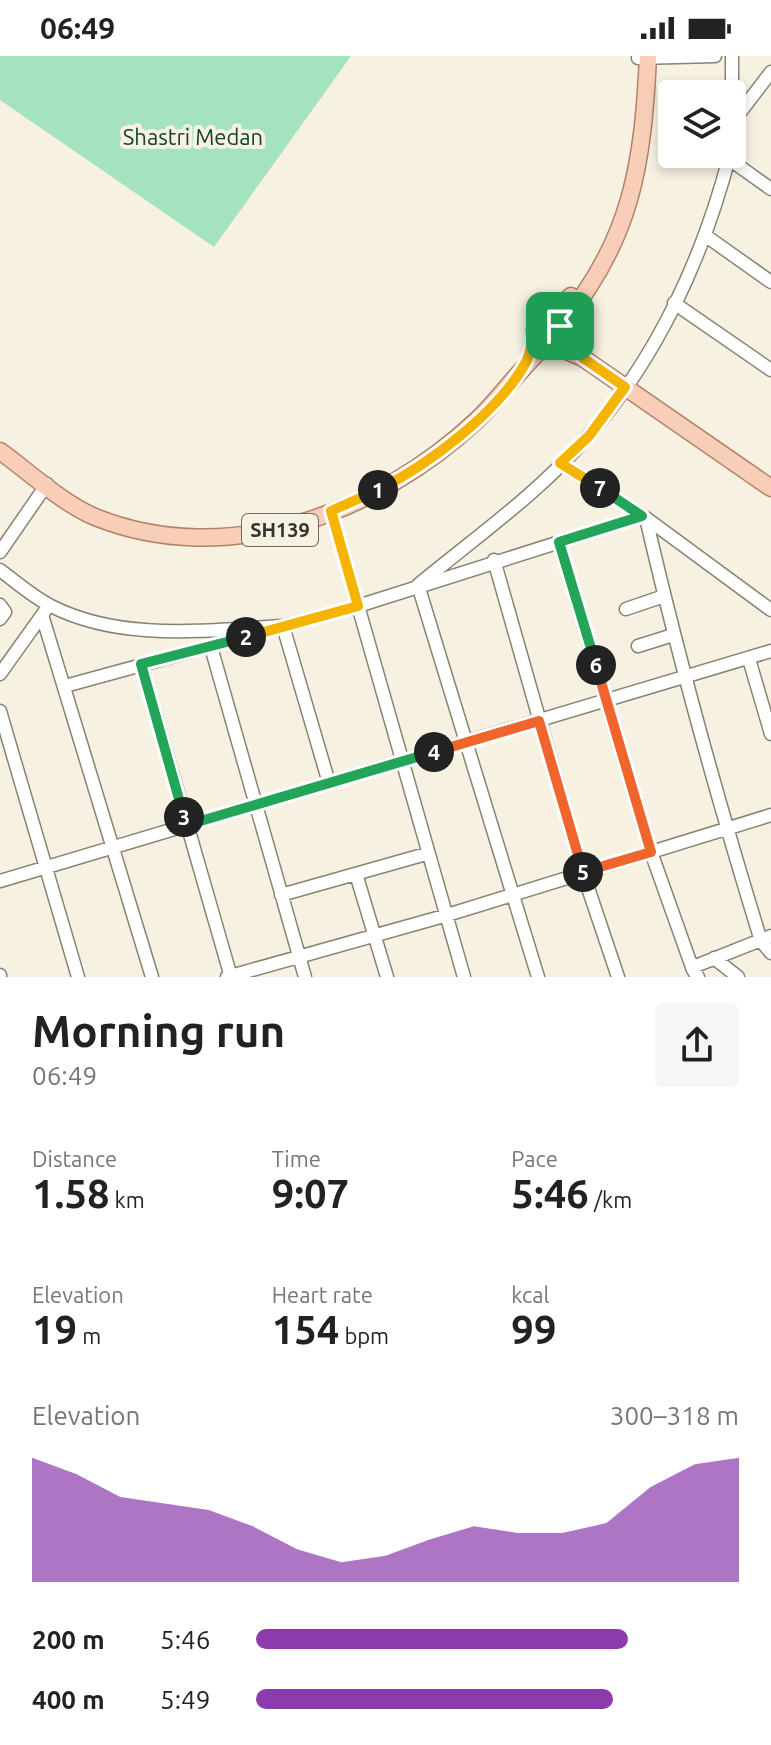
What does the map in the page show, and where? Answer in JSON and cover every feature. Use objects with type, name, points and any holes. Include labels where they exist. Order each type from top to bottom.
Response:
[{"type":"main road","points":[[643,57],[631,160],[621,204],[580,284],[550,333],[771,488]]},
{"type":"main road","name":"SH139","points":[[0,451],[91,515],[158,536],[211,540],[270,533],[382,488],[428,460],[477,420],[550,333]]},
{"type":"street","points":[[643,57],[715,56]]},
{"type":"street","points":[[732,56],[732,80]]},
{"type":"street","points":[[746,103],[771,72]]},
{"type":"street","points":[[759,88],[771,96]]},
{"type":"street","points":[[418,585],[499,520],[589,436],[625,387],[674,303],[706,236],[726,168]]},
{"type":"street","points":[[745,168],[771,189]]},
{"type":"street","points":[[706,236],[771,282]]},
{"type":"street","points":[[674,303],[771,370]]},
{"type":"street","points":[[560,463],[644,517],[771,610]]},
{"type":"street","points":[[0,552],[47,484]]},
{"type":"street","points":[[331,511],[426,854],[464,977]]},
{"type":"street","points":[[65,686],[358,606],[494,560],[644,517]]},
{"type":"street","points":[[644,517],[683,678],[726,829],[771,953]]},
{"type":"street","points":[[559,542],[651,852],[696,972],[714,958],[766,939]]},
{"type":"street","points":[[494,560],[583,873],[618,977]]},
{"type":"street","points":[[0,570],[45,610],[112,627],[177,631],[283,626]]},
{"type":"street","points":[[418,585],[538,977]]},
{"type":"street","points":[[626,609],[664,596]]},
{"type":"street","points":[[0,605],[5,612],[0,619]]},
{"type":"street","points":[[0,674],[5,658],[45,610]]},
{"type":"street","points":[[45,610],[152,977]]},
{"type":"street","points":[[283,626],[329,783]]},
{"type":"street","points":[[638,646],[673,635]]},
{"type":"street","points":[[211,647],[305,977]]},
{"type":"street","points":[[0,881],[771,651]]},
{"type":"street","points":[[749,659],[771,734]]},
{"type":"street","points":[[141,664],[230,977],[444,916],[771,815]]},
{"type":"street","points":[[0,711],[78,977]]},
{"type":"street","points":[[281,895],[426,854]]},
{"type":"street","points":[[356,874],[387,977]]},
{"type":"street","points":[[714,958],[738,977]]},
{"type":"green space","name":"Shastri Medan","points":[[0,56],[351,56],[214,247],[0,100]]},
{"type":"route","points":[[549,318],[560,326],[560,332],[583,358],[625,387],[589,436],[560,463],[642,516],[559,542],[651,852],[583,873],[539,721],[187,825],[141,664],[358,606],[331,511],[382,488],[428,460],[477,420],[513,380],[527,361],[538,322],[549,318]]}]
